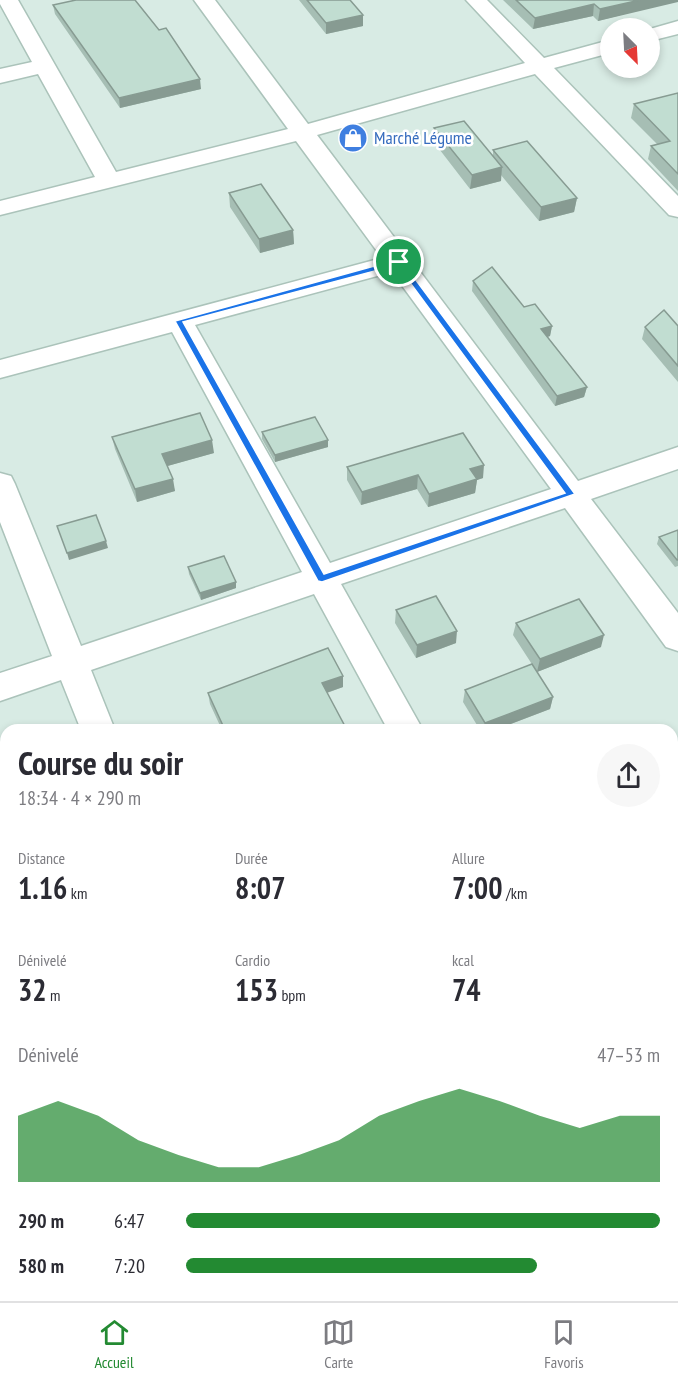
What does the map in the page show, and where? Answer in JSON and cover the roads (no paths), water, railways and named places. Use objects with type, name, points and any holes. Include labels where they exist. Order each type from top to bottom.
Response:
[{"type":"street","points":[[8,0],[108,181]]},
{"type":"street","points":[[204,0],[678,638]]},
{"type":"street","points":[[476,0],[678,210]]},
{"type":"street","points":[[660,32],[678,27]]},
{"type":"street","points":[[0,208],[303,132],[600,49]]},
{"type":"street","points":[[0,76],[45,66]]},
{"type":"street","points":[[0,369],[399,262]]},
{"type":"street","points":[[179,321],[403,724]]},
{"type":"street","points":[[0,687],[678,459]]},
{"type":"street","points":[[0,484],[73,662],[96,724]]},
{"type":"place","name":"Marché Légume","points":[[353,138]]}]
